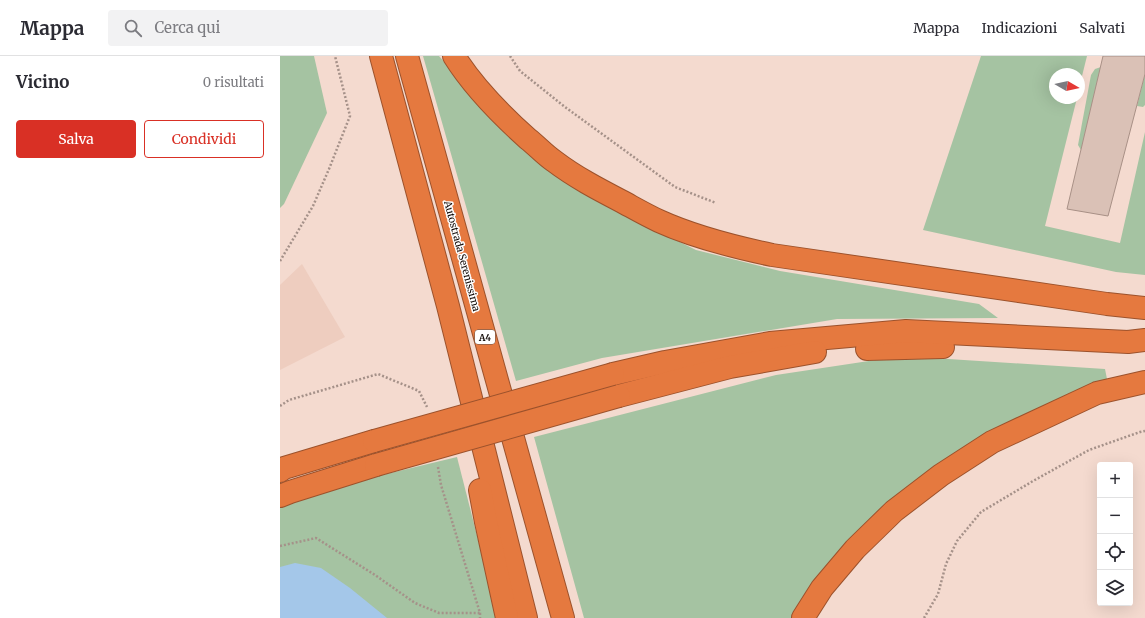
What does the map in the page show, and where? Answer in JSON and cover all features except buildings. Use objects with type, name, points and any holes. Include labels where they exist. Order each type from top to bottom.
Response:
[{"type":"highway","points":[[381,56],[448,306],[526,618]]},
{"type":"highway","name":"Autostrada Serenissima","points":[[407,56],[563,618]]},
{"type":"highway","points":[[454,56],[463,70],[487,100],[513,126],[553,161],[588,184],[659,221],[689,233],[772,255],[1099,303],[1145,308]]},
{"type":"highway","points":[[448,306],[486,522],[507,618]]},
{"type":"highway","points":[[280,471],[284,468],[374,441],[613,374],[666,362],[770,343],[906,331],[1128,342],[1145,340]]},
{"type":"highway","points":[[280,496],[376,465],[619,396],[730,367],[817,352],[932,347],[1026,348],[1128,355],[1145,354]]},
{"type":"highway","points":[[803,618],[822,588],[855,549],[894,511],[941,475],[992,442],[1097,393],[1145,382]]},
{"type":"path","points":[[280,261],[313,206],[350,116],[335,56]]},
{"type":"path","points":[[510,56],[520,71],[565,107],[675,187],[716,203]]},
{"type":"path","points":[[924,618],[938,594],[946,564],[957,541],[981,512],[1089,450],[1140,432],[1145,432]]},
{"type":"path","points":[[280,546],[316,538],[415,603],[439,614],[480,613],[480,618]]},
{"type":"shaded area","points":[[302,264],[345,337],[280,370],[280,285]]},
{"type":"green space","points":[[280,56],[314,56],[327,113],[284,204],[280,208]]},
{"type":"green space","points":[[423,56],[439,56],[522,149],[599,202],[696,250],[780,271],[979,304],[998,318],[837,319],[602,358],[516,381]]},
{"type":"green space","points":[[981,56],[1087,56],[1084,68],[1049,68],[1049,104],[1076,104],[1045,226],[1120,243],[1145,132],[1145,275],[1116,272],[923,230]]},
{"type":"green space","points":[[1101,67],[1081,150],[1078,145],[1091,75],[1095,69]]},
{"type":"green space","points":[[1145,74],[1145,105],[1143,107],[1137,106]]},
{"type":"green space","points":[[902,356],[1105,369],[1107,379],[1013,424],[939,470],[796,618],[584,618],[534,437],[776,375]]},
{"type":"green space","points":[[457,457],[498,618],[280,618],[280,506],[320,490]]},
{"type":"water","points":[[295,563],[321,568],[350,588],[387,618],[280,618],[280,567]]}]
